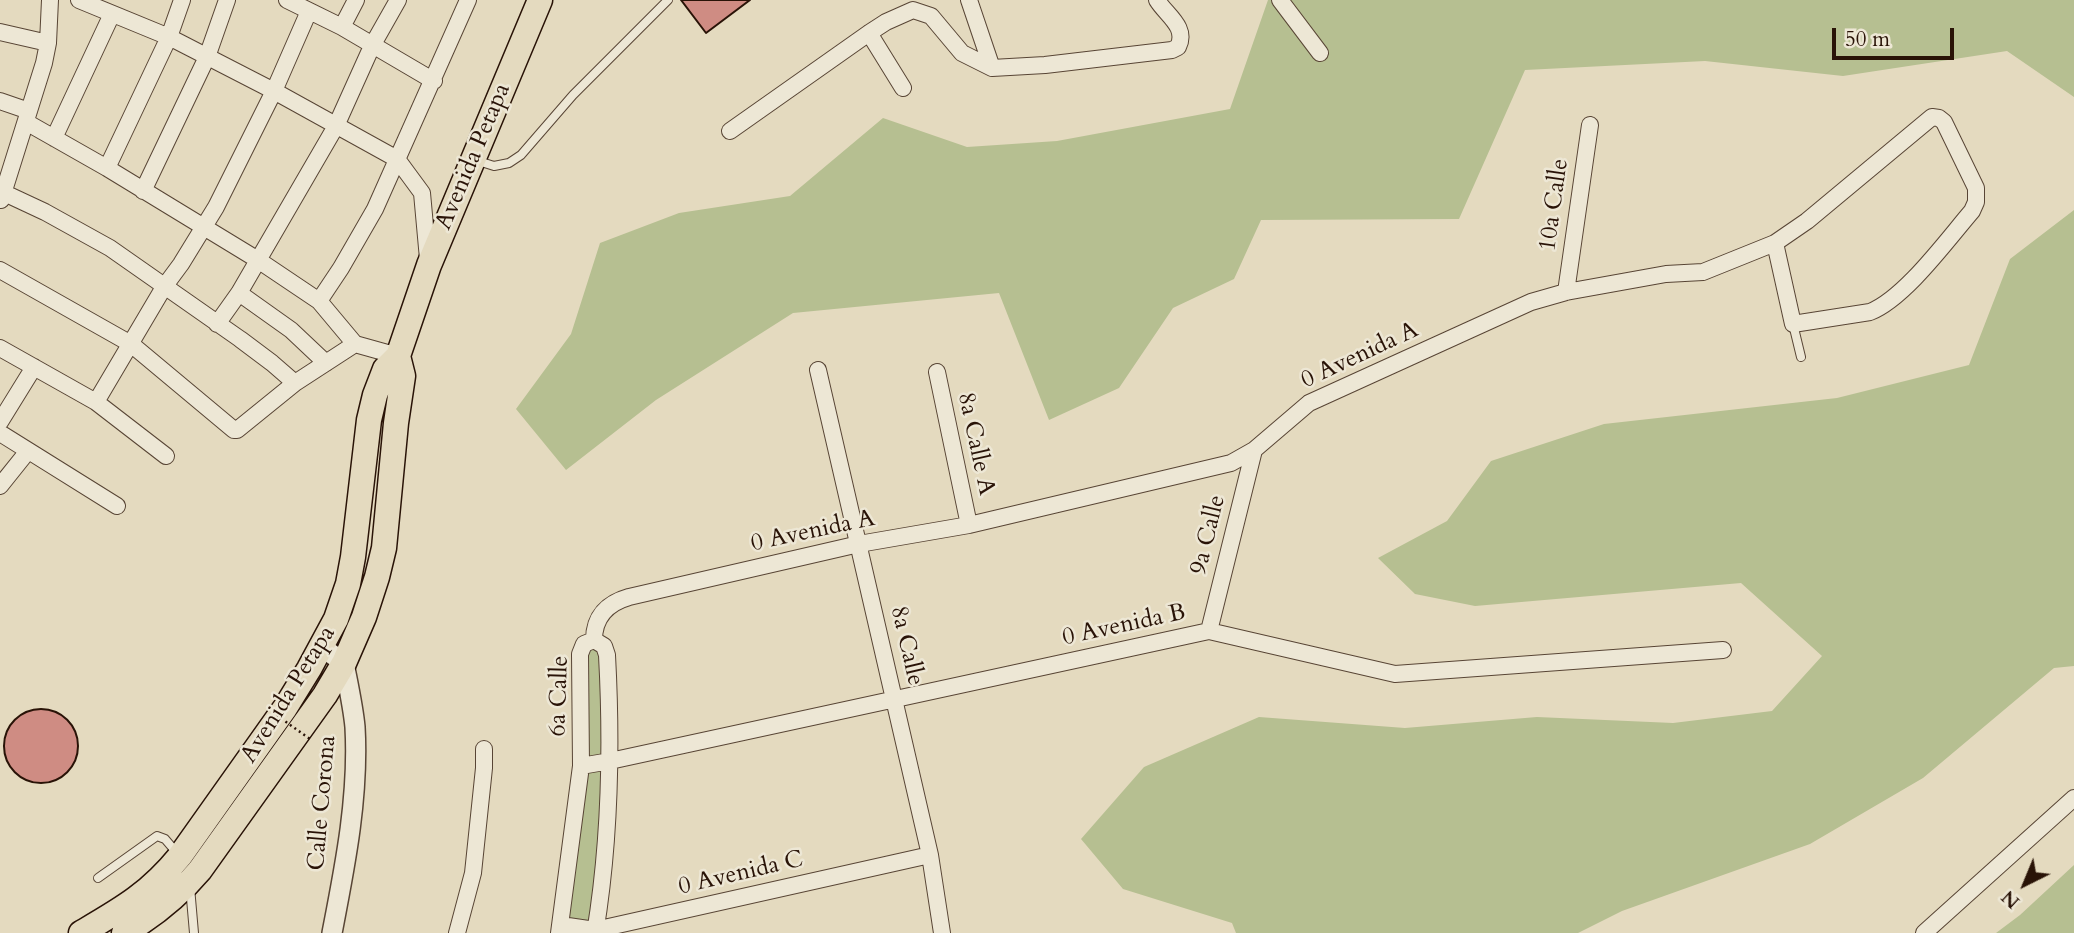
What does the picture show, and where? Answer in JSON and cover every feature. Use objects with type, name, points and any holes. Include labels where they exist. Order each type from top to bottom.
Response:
[{"type":"main road","name":"Avenida Petapa","points":[[81,933],[136,900],[162,879],[285,708],[336,619],[348,584],[369,420],[375,395],[385,369],[398,356],[429,265],[540,0]]},
{"type":"main road","name":"Avenida Petapa","points":[[126,933],[161,909],[191,881],[325,695],[344,663],[364,617],[384,548],[403,376],[398,356]]},
{"type":"street","points":[[50,0],[44,63],[1,196],[45,212],[110,248],[272,363],[295,383]]},
{"type":"street","points":[[79,0],[169,37],[397,159],[422,193],[429,265]]},
{"type":"street","points":[[107,168],[169,37],[183,0]]},
{"type":"street","points":[[143,191],[208,57],[226,0]]},
{"type":"street","points":[[287,0],[342,27],[433,81]]},
{"type":"street","points":[[342,27],[356,0]]},
{"type":"street","points":[[218,324],[239,293],[336,126],[372,46],[398,0]]},
{"type":"street","points":[[319,301],[375,209],[468,0]]},
{"type":"street","points":[[969,0],[992,68]]},
{"type":"street","points":[[730,131],[869,33],[913,10],[931,16],[962,53],[992,68],[1045,65],[1172,50],[1178,47],[1181,41],[1180,31],[1157,0]]},
{"type":"street","points":[[1280,0],[1320,53]]},
{"type":"street","points":[[96,402],[216,206],[274,91],[309,10]]},
{"type":"street","points":[[54,138],[112,14]]},
{"type":"street","points":[[0,32],[48,43]]},
{"type":"street","points":[[869,33],[902,88]]},
{"type":"street","points":[[0,101],[54,138],[204,226],[319,301],[355,344],[398,356]]},
{"type":"street","name":"0 Avenida A","points":[[594,640],[595,629],[603,612],[618,600],[859,544],[969,525],[1231,463],[1254,450],[1309,403],[1531,302],[1566,292],[1666,274],[1703,272],[1775,243],[1807,221],[1932,117],[1939,118],[1944,122],[1976,188],[1976,202],[1972,211],[1905,288],[1882,307],[1870,312],[1793,324]]},
{"type":"street","name":"10a Calle","points":[[1566,292],[1590,125]]},
{"type":"street","points":[[1775,243],[1793,324]]},
{"type":"street","points":[[0,270],[131,344],[234,430],[295,383],[355,344]]},
{"type":"street","points":[[239,293],[291,330],[326,363]]},
{"type":"street","points":[[0,348],[96,402],[166,456]]},
{"type":"street","points":[[0,422],[34,367]]},
{"type":"street","name":"8a Calle","points":[[818,370],[930,855],[942,933]]},
{"type":"street","name":"8a Calle A","points":[[937,372],[969,525]]},
{"type":"street","points":[[0,433],[117,506]]},
{"type":"street","name":"9a Calle","points":[[1209,631],[1254,450]]},
{"type":"street","points":[[0,486],[27,451]]},
{"type":"street","name":"0 Avenida B","points":[[581,766],[1209,631],[1395,674],[1723,650]]},
{"type":"street","name":"6a Calle","points":[[560,929],[581,766],[580,654],[584,644],[594,640],[604,646],[607,655],[610,761],[604,859],[595,931]]},
{"type":"street","points":[[322,647],[344,663]]},
{"type":"street","name":"Calle Corona","points":[[332,933],[354,792],[355,727],[344,663]]},
{"type":"street","points":[[457,933],[473,873],[484,749]]},
{"type":"street","points":[[1924,933],[2074,798]]},
{"type":"street","name":"0 Avenida C","points":[[560,929],[595,931],[930,855]]},
{"type":"lane","points":[[473,159],[494,166],[509,163],[521,155],[573,95],[667,0]]},
{"type":"lane","points":[[1793,324],[1801,357]]},
{"type":"lane","points":[[99,878],[157,836],[164,839],[180,856],[191,881],[194,933]]},
{"type":"path","points":[[272,712],[310,738]]},
{"type":"green space","points":[[1268,0],[2074,0],[2074,97],[2007,51],[1843,76],[1705,61],[1525,70],[1459,219],[1261,220],[1234,279],[1173,308],[1119,388],[1049,420],[999,293],[793,313],[656,400],[566,470],[516,409],[571,334],[600,243],[679,213],[790,196],[883,118],[967,147],[1057,141],[1230,109]]},
{"type":"green space","points":[[2074,210],[2074,666],[2054,668],[1923,778],[1810,844],[1622,911],[1578,933],[1236,933],[1232,923],[1123,889],[1081,839],[1144,767],[1259,717],[1405,728],[1537,717],[1673,723],[1772,711],[1822,656],[1741,583],[1475,606],[1415,594],[1378,558],[1447,521],[1491,461],[1604,424],[1837,398],[1969,365],[2010,259]]},
{"type":"green space","points":[[587,642],[607,655],[595,933],[561,925]]},
{"type":"green space","points":[[2074,865],[2074,933],[1996,933],[2020,915]]},
{"type":"building","points":[[681,0],[750,0],[706,33]]},
{"type":"building","points":[[41,709],[55,712],[67,720],[75,732],[78,746],[75,760],[67,772],[55,780],[41,783],[27,780],[15,772],[7,760],[4,746],[7,732],[15,720],[27,712]]}]
